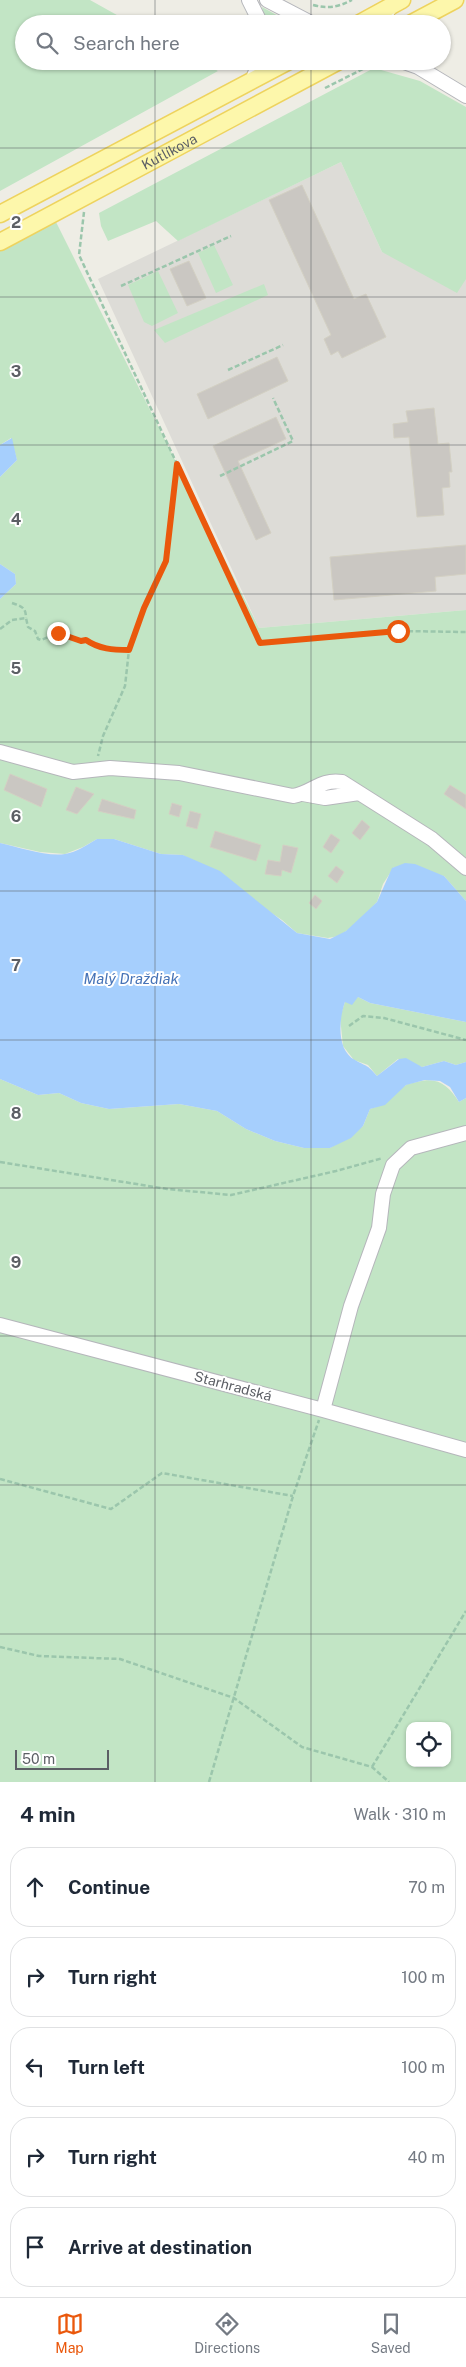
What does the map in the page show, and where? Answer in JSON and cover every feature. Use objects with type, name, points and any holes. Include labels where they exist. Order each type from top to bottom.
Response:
[{"type":"main road","points":[[426,15],[454,0]]},
{"type":"main road","points":[[374,15],[396,3]]},
{"type":"main road","name":"Kutlíkova","points":[[0,214],[271,70]]},
{"type":"main road","name":"Kutlíkova","points":[[0,242],[322,70]]},
{"type":"street","points":[[249,0],[256,15]]},
{"type":"street","points":[[267,0],[296,15]]},
{"type":"street","points":[[386,15],[396,3]]},
{"type":"street","points":[[252,80],[256,70]]},
{"type":"street","points":[[421,70],[466,96]]},
{"type":"street","points":[[0,752],[73,772],[110,768],[180,774],[278,795],[303,794],[329,780],[342,782],[432,839],[466,868]]},
{"type":"street","points":[[323,1410],[351,1306],[379,1228],[383,1194],[393,1165],[411,1148],[466,1132]]},
{"type":"street","name":"Starhradská","points":[[0,1325],[323,1410],[466,1450]]},
{"type":"path","points":[[314,5],[325,8],[338,7],[352,0]]},
{"type":"path","points":[[325,88],[361,70]]},
{"type":"path","points":[[85,210],[79,255],[260,643],[398,631],[466,632]]},
{"type":"path","points":[[121,286],[231,236]]},
{"type":"path","points":[[228,370],[283,345]]},
{"type":"path","points":[[220,476],[293,441],[273,398]]},
{"type":"path","points":[[95,770],[103,736],[125,686],[129,650],[144,608],[166,561],[177,464]]},
{"type":"path","points":[[12,603],[23,607],[26,611],[28,627],[35,631],[38,640],[58,633],[81,641],[86,640],[93,645],[112,650],[129,650]]},
{"type":"path","points":[[0,629],[12,620],[26,618]]},
{"type":"path","points":[[349,1026],[363,1016],[384,1018],[466,1040]]},
{"type":"path","points":[[0,1162],[167,1189],[232,1196],[336,1171],[379,1157],[400,1159]]},
{"type":"path","points":[[209,1782],[293,1496],[323,1410]]},
{"type":"path","points":[[0,1479],[111,1509],[162,1473],[293,1496]]},
{"type":"path","points":[[372,1767],[466,1611]]},
{"type":"path","points":[[0,1647],[39,1656],[120,1659],[234,1698],[302,1747],[372,1767],[389,1782]]},
{"type":"shaded area","points":[[341,162],[382,252],[466,275],[466,610],[259,628],[98,279]]},
{"type":"green space","points":[[0,0],[90,0],[117,15],[15,15],[15,70],[218,71],[0,191]]},
{"type":"green space","points":[[262,7],[277,15],[264,15]]},
{"type":"green space","points":[[370,70],[381,70],[420,81],[466,107],[466,279],[457,293],[382,252],[341,162],[178,241],[156,221],[108,241],[101,226],[99,213]]},
{"type":"green space","points":[[56,222],[259,628],[466,610],[466,901],[444,876],[394,867],[383,884],[377,902],[355,925],[339,936],[328,938],[297,933],[282,920],[183,855],[161,854],[114,839],[97,839],[65,854],[40,852],[0,843],[0,599],[16,584],[15,574],[0,564],[0,477],[17,460],[11,438],[0,445],[0,251]]},
{"type":"green space","points":[[214,245],[233,285],[216,293],[198,253]]},
{"type":"green space","points":[[158,271],[178,313],[152,326],[144,322],[128,285]]},
{"type":"green space","points":[[264,284],[268,295],[165,343],[154,330]]},
{"type":"green space","points":[[358,997],[370,1003],[466,1022],[466,1062],[456,1065],[444,1061],[422,1067],[398,1059],[377,1076],[368,1065],[354,1060],[343,1046],[340,1017],[345,1002]]},
{"type":"green space","points":[[0,1079],[38,1095],[59,1093],[81,1103],[109,1109],[179,1104],[217,1111],[246,1129],[275,1141],[304,1148],[330,1148],[363,1126],[370,1109],[386,1102],[408,1084],[424,1080],[437,1081],[451,1091],[459,1102],[466,1098],[466,1782],[0,1782]]},
{"type":"water","points":[[12,438],[17,460],[0,477],[0,445]]},
{"type":"water","points":[[0,564],[15,574],[16,584],[0,599]]},
{"type":"water","name":"Malý Draždiak","points":[[97,839],[114,839],[161,854],[183,855],[220,871],[297,933],[330,939],[346,931],[377,902],[392,868],[405,863],[415,864],[444,876],[466,901],[466,1022],[370,1003],[358,997],[352,1005],[345,1002],[341,1017],[341,1034],[342,1042],[349,1055],[369,1068],[377,1076],[399,1059],[406,1058],[422,1067],[444,1061],[456,1065],[466,1062],[466,1098],[459,1102],[450,1087],[440,1081],[425,1080],[406,1085],[385,1105],[370,1109],[363,1126],[351,1138],[330,1148],[304,1148],[275,1141],[246,1129],[217,1111],[179,1104],[109,1109],[81,1103],[59,1093],[38,1095],[0,1079],[0,843],[58,855],[74,852]]},
{"type":"building","points":[[302,185],[354,299],[366,294],[386,337],[342,358],[338,351],[331,355],[324,339],[331,335],[269,200]]},
{"type":"building","points":[[189,261],[206,298],[187,306],[170,269]]},
{"type":"building","points":[[277,357],[288,381],[208,419],[197,394]]},
{"type":"building","points":[[434,408],[438,444],[449,443],[452,472],[449,472],[450,487],[442,488],[444,515],[417,517],[409,437],[394,438],[393,424],[408,422],[406,411]]},
{"type":"building","points":[[276,417],[286,439],[238,461],[271,533],[256,540],[213,446]]},
{"type":"building","points":[[466,545],[466,574],[435,577],[436,591],[334,600],[330,557]]},
{"type":"building","points":[[10,774],[47,789],[41,807],[4,790]]},
{"type":"building","points":[[450,785],[466,795],[466,809],[444,794]]},
{"type":"building","points":[[76,787],[94,794],[77,814],[66,810]]},
{"type":"building","points":[[102,799],[136,810],[134,819],[98,811]]},
{"type":"building","points":[[172,803],[182,806],[179,817],[169,814]]},
{"type":"building","points":[[190,811],[201,814],[197,829],[186,826]]},
{"type":"building","points":[[362,820],[370,827],[360,840],[352,833]]},
{"type":"building","points":[[215,831],[261,845],[256,861],[210,847]]},
{"type":"building","points":[[331,834],[340,840],[331,853],[323,847]]},
{"type":"building","points":[[283,845],[298,848],[291,873],[282,870],[281,876],[265,874],[268,860],[280,862]]},
{"type":"building","points":[[336,866],[344,872],[337,883],[328,876]]},
{"type":"building","points":[[315,895],[322,901],[316,909],[309,903]]},
{"type":"route","points":[[58,633],[81,641],[86,640],[93,645],[112,650],[129,650],[144,608],[166,561],[177,464],[260,643],[398,631]]}]
